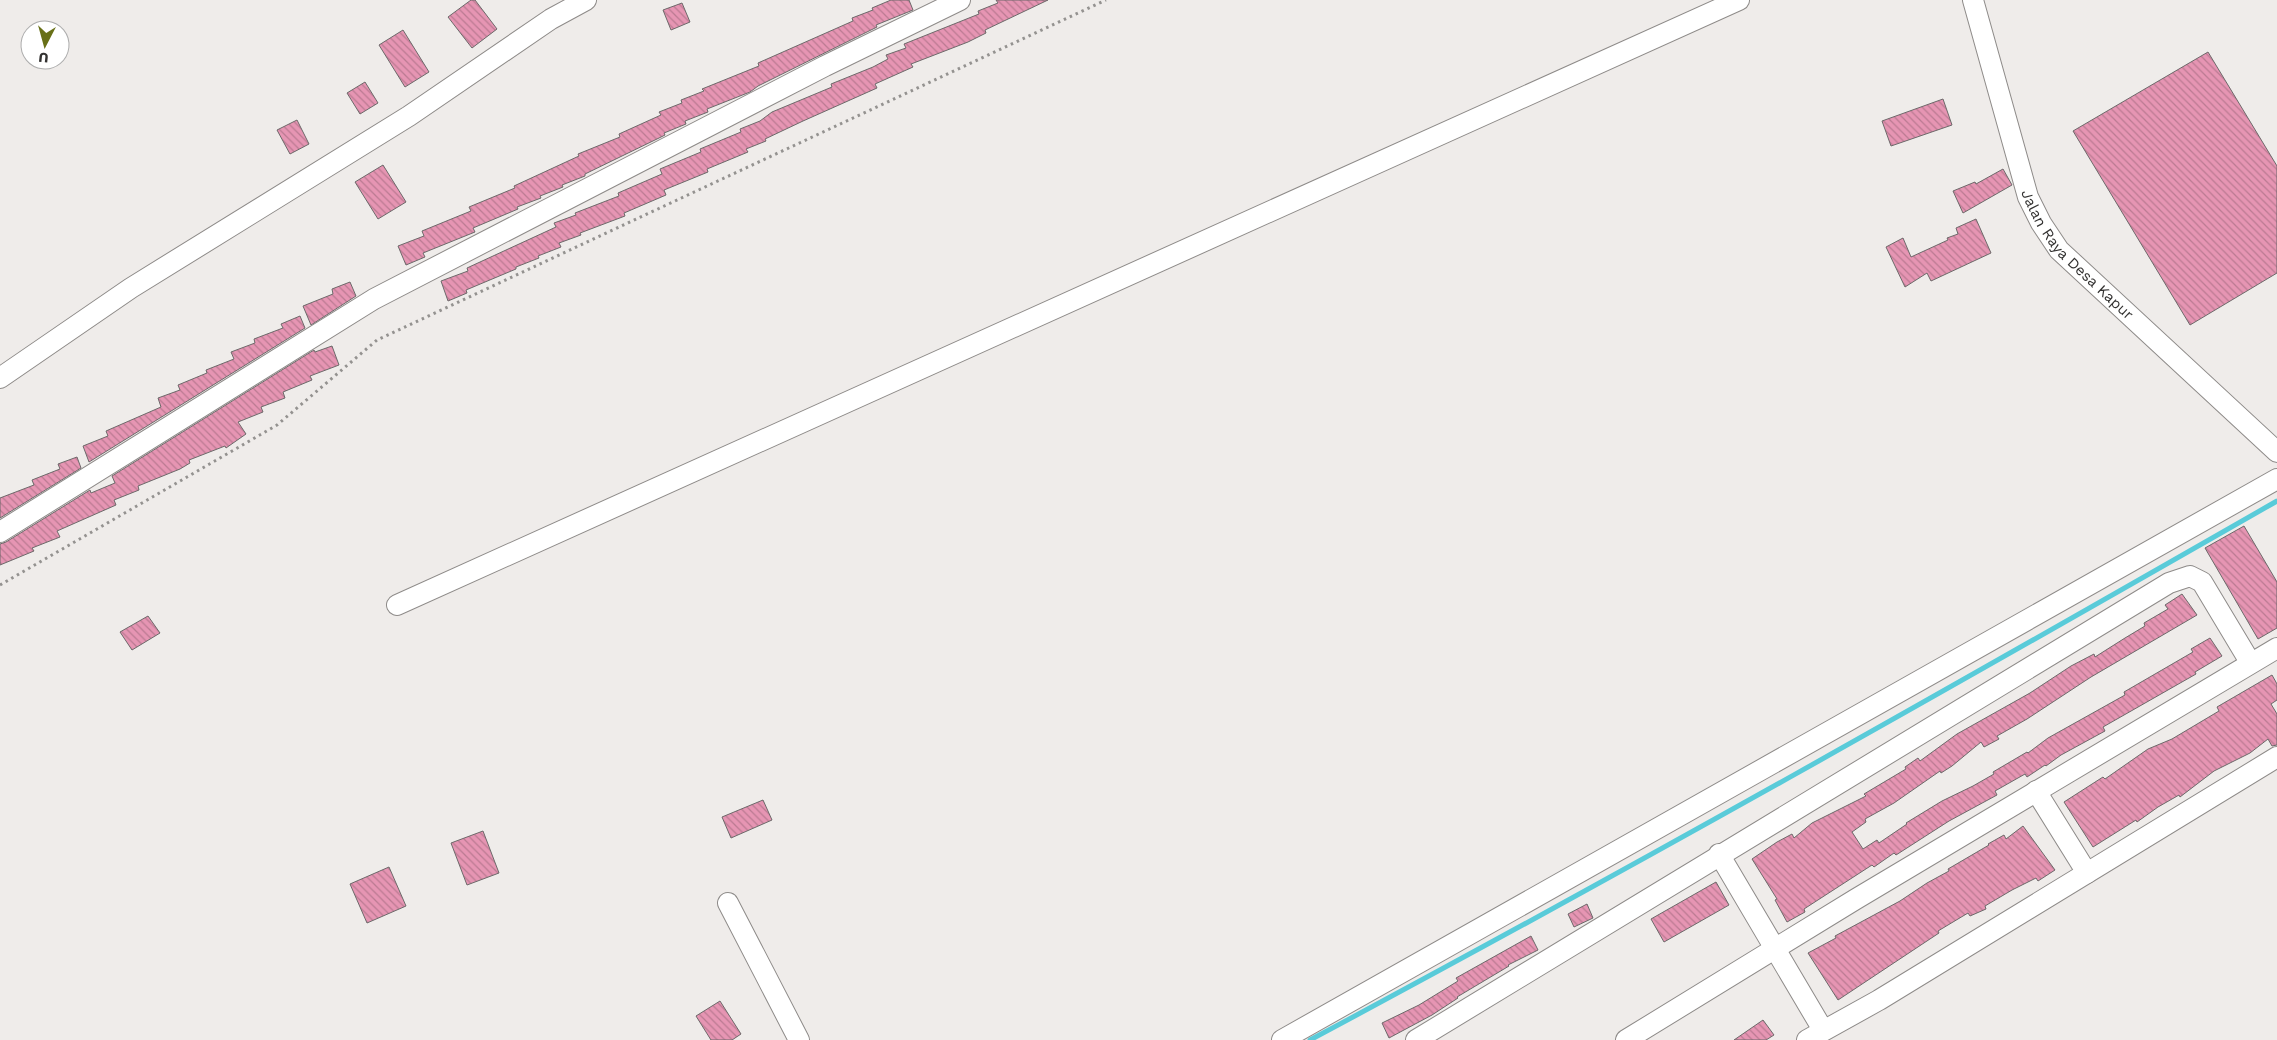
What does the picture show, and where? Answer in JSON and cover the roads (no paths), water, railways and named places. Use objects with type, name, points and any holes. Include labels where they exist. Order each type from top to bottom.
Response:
[{"type":"street","points":[[0,378],[130,288],[408,116],[551,19],[586,0]]},
{"type":"street","points":[[0,532],[374,299],[825,66],[960,0]]},
{"type":"street","points":[[398,605],[1739,0]]},
{"type":"street","name":"Jalan Raya Desa Kapur","points":[[1973,0],[2028,196],[2041,223],[2059,250],[2277,452]]},
{"type":"street","points":[[1282,1040],[1658,826],[2277,480]]},
{"type":"street","points":[[1416,1040],[2169,582],[2190,576],[2202,582],[2250,662]]},
{"type":"street","points":[[1626,1040],[2250,662],[2277,648]]},
{"type":"street","points":[[1719,854],[1776,948],[1815,1035],[1879,1000],[2277,757]]},
{"type":"street","points":[[2036,791],[2087,873]]},
{"type":"street","points":[[728,903],[793,1038]]},
{"type":"waterway","points":[[1310,1040],[1796,774],[2277,501]]}]
